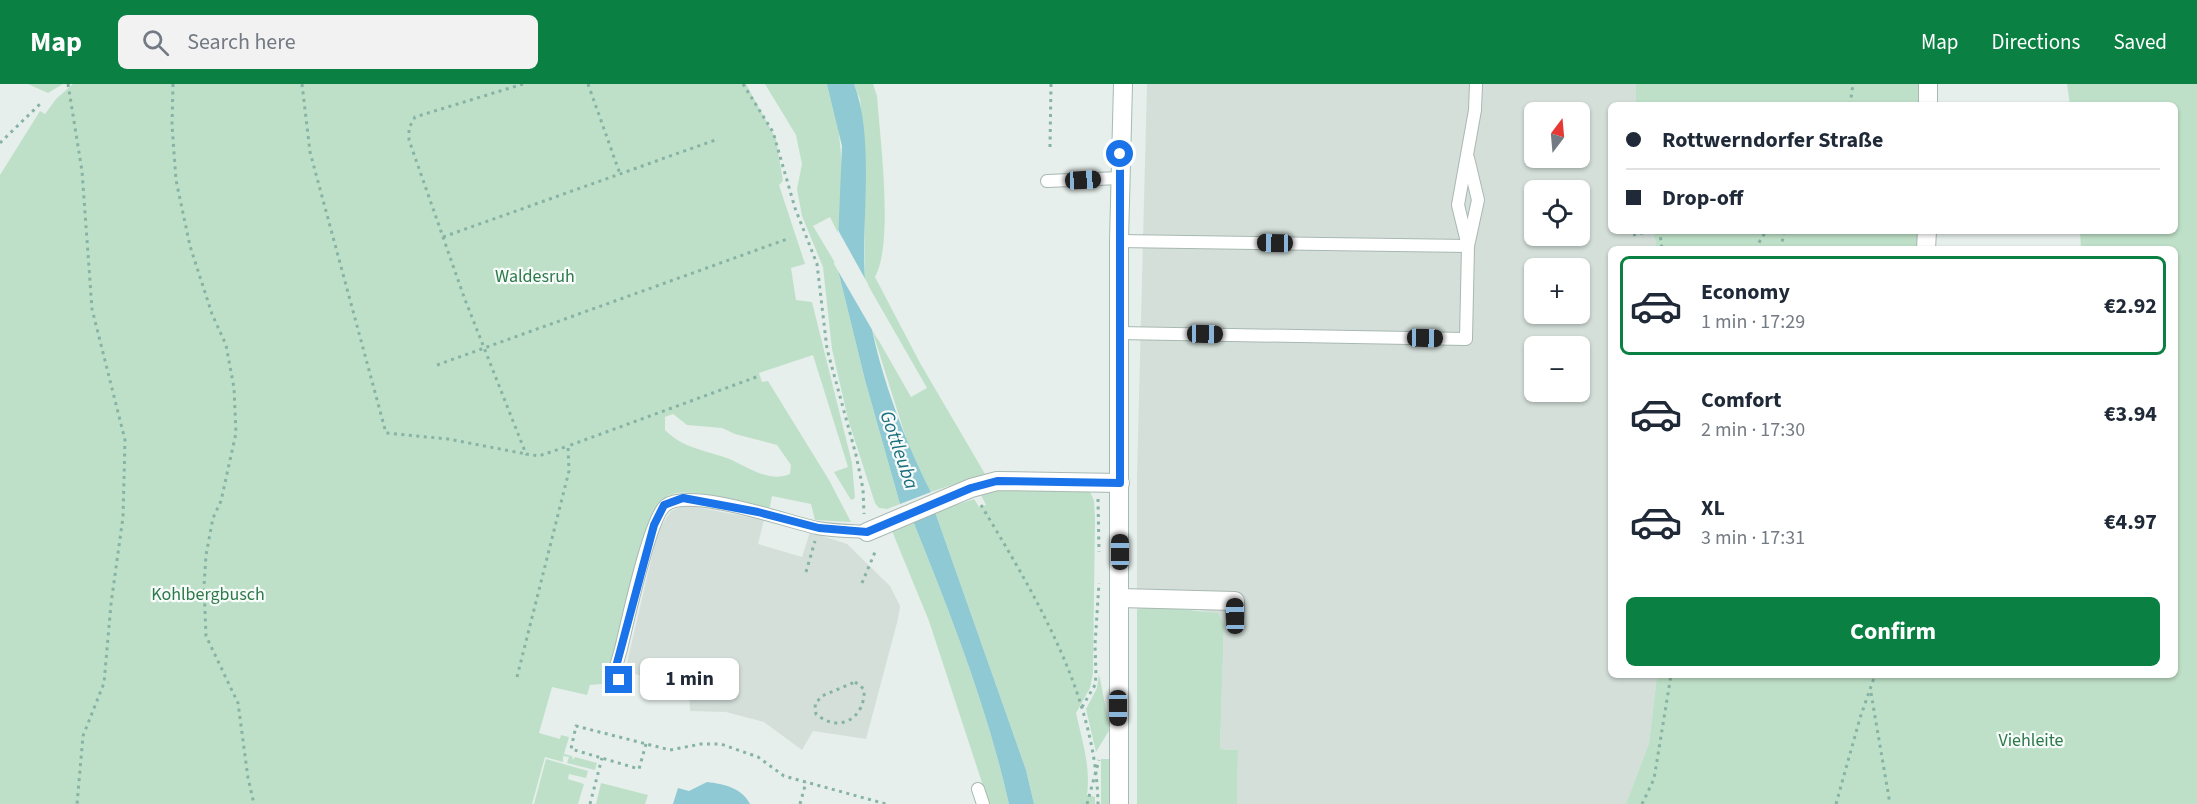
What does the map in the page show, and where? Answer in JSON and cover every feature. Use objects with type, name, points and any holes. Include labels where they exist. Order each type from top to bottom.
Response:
[{"type":"main road","points":[[1119,804],[1119,241],[1123,84]]},
{"type":"main road","points":[[1928,84],[1928,102]]},
{"type":"main road","points":[[867,532],[971,488],[997,481],[1120,483]]},
{"type":"main road","points":[[1120,598],[1235,601],[1235,616]]},
{"type":"lane","points":[[1468,246],[1458,205],[1468,158],[1476,84]]},
{"type":"lane","points":[[1119,333],[1466,339],[1468,246],[1478,200],[1468,158]]},
{"type":"lane","points":[[1047,181],[1120,178]]},
{"type":"lane","points":[[1119,241],[1468,246]]},
{"type":"lane","points":[[619,680],[617,663],[654,525],[664,505],[683,498],[704,500],[819,528],[867,532]]},
{"type":"lane","points":[[978,789],[983,804]]},
{"type":"path","points":[[68,84],[82,171],[92,309],[125,440],[123,517],[111,604],[105,683],[83,736],[77,804]]},
{"type":"path","points":[[173,84],[172,125],[176,180],[190,246],[212,314],[226,345],[234,388],[236,433],[222,501],[213,518],[206,555],[204,586],[206,636],[238,703],[248,778],[254,804]]},
{"type":"path","points":[[302,84],[310,152],[386,433],[448,439],[539,456],[759,376]]},
{"type":"path","points":[[523,84],[415,117],[409,128],[409,140],[484,348],[526,454]]},
{"type":"path","points":[[588,84],[620,174]]},
{"type":"path","points":[[743,84],[773,132],[795,208],[817,264],[827,349],[856,455],[867,532]]},
{"type":"path","points":[[1050,147],[1051,84]]},
{"type":"path","points":[[1850,102],[1853,84]]},
{"type":"path","points":[[0,143],[42,102]]},
{"type":"path","points":[[443,237],[718,139]]},
{"type":"path","points":[[1633,236],[1641,234]]},
{"type":"path","points":[[437,365],[790,238]]},
{"type":"path","points":[[517,677],[569,471],[568,446]]},
{"type":"path","points":[[1096,482],[1099,556]]},
{"type":"path","points":[[971,488],[1051,629],[1081,708],[1095,771],[1098,804]]},
{"type":"path","points":[[806,572],[819,528]]},
{"type":"path","points":[[862,583],[875,552]]},
{"type":"path","points":[[1081,708],[1095,685],[1099,579]]},
{"type":"path","points":[[1642,804],[1654,778],[1671,678]]},
{"type":"path","points":[[1836,804],[1860,718],[1874,678]]},
{"type":"path","points":[[855,682],[864,689],[861,711],[849,721],[833,723],[816,714],[815,704],[822,696],[855,682]]},
{"type":"path","points":[[1870,691],[1890,804]]},
{"type":"path","points":[[646,744],[639,769],[571,749],[576,726],[670,750],[701,744],[721,744],[758,757],[783,776],[886,804]]},
{"type":"path","points":[[590,804],[602,758]]},
{"type":"path","points":[[1087,804],[1095,771]]},
{"type":"path","points":[[800,804],[806,782]]},
{"type":"shaded area","points":[[1147,84],[1636,84],[1636,102],[1608,102],[1608,234],[1654,234],[1656,246],[1608,246],[1608,678],[1657,678],[1649,743],[1626,804],[1237,804],[1238,750],[1220,749],[1224,624],[1217,614],[1195,609],[1149,606],[1137,610],[1137,475]]},
{"type":"shaded area","points":[[685,505],[764,520],[758,544],[802,557],[810,532],[847,544],[890,586],[900,606],[898,619],[866,739],[813,731],[802,750],[764,722],[726,712],[690,711],[689,690],[625,671],[658,530],[671,511]]},
{"type":"green space","points":[[28,84],[63,84],[48,93]]},
{"type":"green space","points":[[73,84],[746,84],[776,139],[783,181],[779,185],[805,264],[791,268],[796,300],[812,302],[852,463],[855,498],[851,500],[834,472],[848,467],[813,355],[759,373],[762,382],[768,381],[829,480],[851,522],[815,520],[811,504],[772,496],[769,511],[731,500],[688,492],[675,493],[666,497],[656,509],[648,525],[625,606],[615,650],[614,683],[590,685],[587,695],[552,687],[539,733],[560,739],[561,735],[569,737],[564,754],[572,756],[573,760],[575,757],[597,763],[595,770],[567,763],[569,757],[563,756],[563,762],[545,757],[532,804],[0,804],[0,175],[40,111],[45,114],[56,99]],"holes":[[[673,414],[687,425],[722,428],[735,434],[777,445],[791,465],[790,474],[773,477],[765,475],[732,460],[685,444],[665,430],[665,417]]]},
{"type":"green space","points":[[765,84],[827,84],[833,103],[841,160],[840,237],[830,217],[813,226],[837,266],[865,380],[900,504],[887,509],[879,508],[875,503],[848,419],[832,349],[823,267],[802,216],[797,189],[802,164],[796,135]]},
{"type":"green space","points":[[854,84],[873,84],[877,96],[885,216],[881,261],[875,277],[920,363],[985,474],[931,492],[911,454],[871,327],[911,397],[927,388],[865,280],[864,139],[860,99]]},
{"type":"green space","points":[[1636,84],[1919,84],[1919,102],[1636,102]]},
{"type":"green space","name":"Viehleite","points":[[2067,84],[2197,84],[2197,804],[1626,804],[1649,743],[1657,678],[2178,678],[2178,246],[2081,246],[2080,234],[2178,234],[2178,102],[2070,102]]},
{"type":"green space","points":[[1654,234],[1919,234],[1919,246],[1656,246]]},
{"type":"green space","points":[[1089,489],[1094,501],[1095,518],[1093,673],[1090,688],[1076,713],[1087,764],[1087,795],[1095,797],[1095,804],[1034,804],[1026,770],[935,512],[974,499],[979,507],[986,505],[980,493],[996,490]]},
{"type":"green space","points":[[913,521],[979,696],[1009,804],[989,804],[929,621],[892,531]]},
{"type":"green space","points":[[1149,606],[1218,613],[1224,624],[1220,749],[1238,750],[1237,804],[1137,804],[1137,610]]},
{"type":"green space","points":[[1099,674],[1110,729],[1096,752],[1086,709],[1097,688]]},
{"type":"green space","points":[[546,759],[588,771],[586,778],[569,774],[568,779],[584,784],[578,804],[534,804]]},
{"type":"green space","points":[[1101,759],[1109,759],[1110,804],[1101,804]]},
{"type":"green space","points":[[601,783],[648,795],[645,804],[596,804]]},
{"type":"water","name":"Gottleuba","points":[[827,84],[854,84],[860,106],[866,154],[864,256],[867,304],[888,388],[908,444],[931,492],[900,504],[865,380],[837,266],[842,146]]},
{"type":"water","points":[[935,512],[1026,770],[1034,804],[1009,804],[979,696],[913,521]]},
{"type":"water","points":[[707,782],[737,791],[750,804],[673,804],[678,788],[689,791]]},
{"type":"pier","points":[[838,230],[868,284],[878,340],[834,264]]},
{"type":"route","points":[[619,680],[617,663],[654,525],[664,505],[683,498],[704,500],[819,528],[867,532],[971,488],[997,481],[1120,483],[1120,154]]},
{"type":"park label","name":"Waldesruh","points":[[535,276]]},
{"type":"park label","name":"Kohlbergbusch","points":[[208,594]]}]
